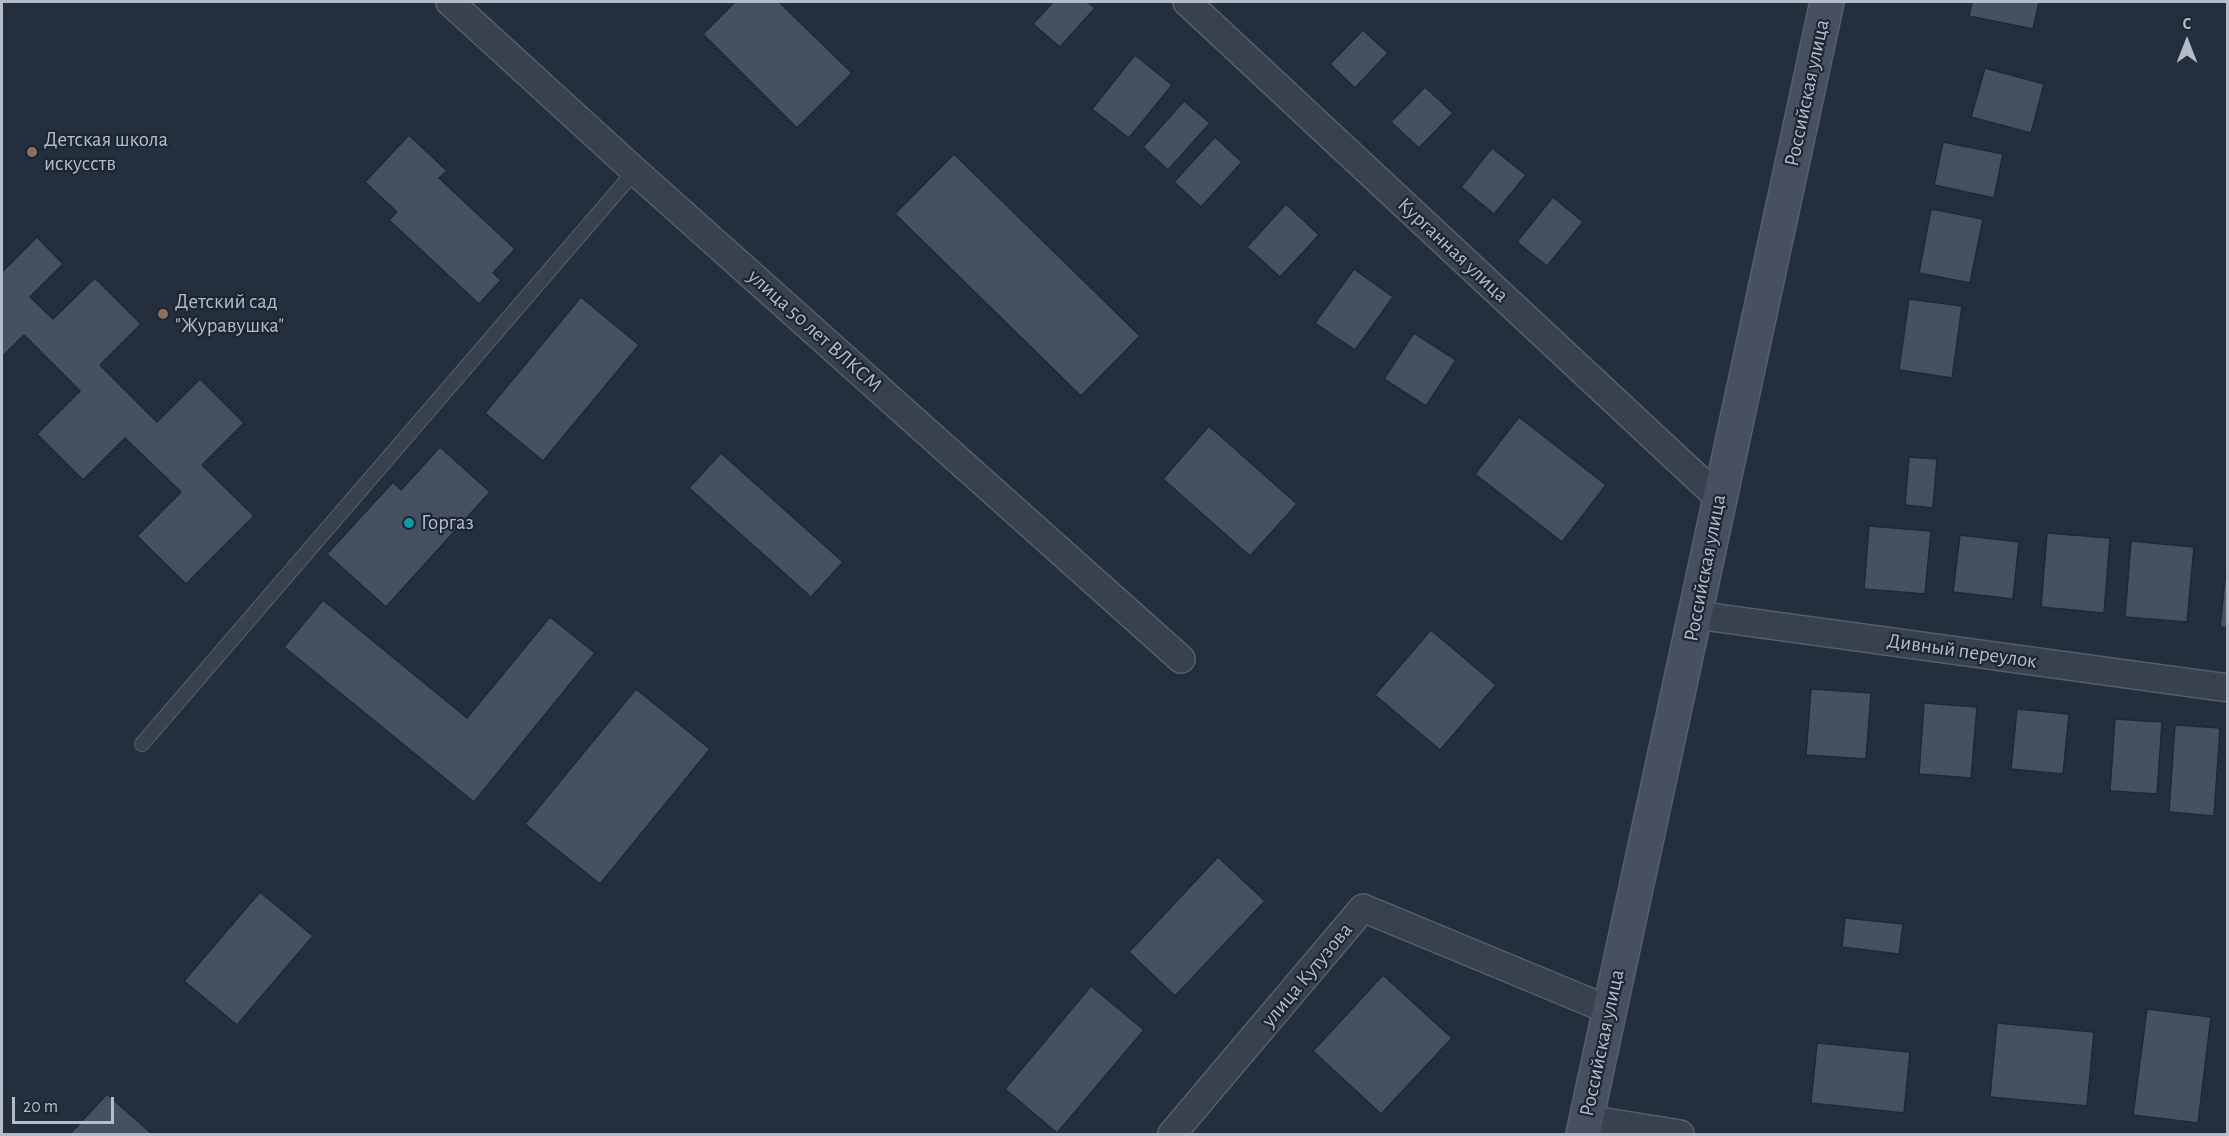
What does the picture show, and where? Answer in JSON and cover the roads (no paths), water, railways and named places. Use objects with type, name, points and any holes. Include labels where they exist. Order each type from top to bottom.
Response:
[{"type":"street","name":"улица 50 лет ВЛКСМ","points":[[450,2],[635,171],[1181,658]]},
{"type":"street","name":"Курганная улица","points":[[1187,2],[1719,498]]},
{"type":"street","name":"Российская улица","points":[[1585,1127],[1827,2]]},
{"type":"street","name":"Дивный переулок","points":[[1696,615],[2228,687]]},
{"type":"street","name":"улица Кутузова","points":[[1172,1134],[1363,908],[1609,1010]]},
{"type":"street","points":[[1585,1127],[1680,1134]]},
{"type":"lane","points":[[142,744],[635,171]]},
{"type":"place","name":"Детская школа искусств","points":[[32,152]]},
{"type":"place","name":"Детский сад \"Журавушка\"","points":[[163,314]]},
{"type":"place","name":"Горгаз","points":[[409,523]]}]
